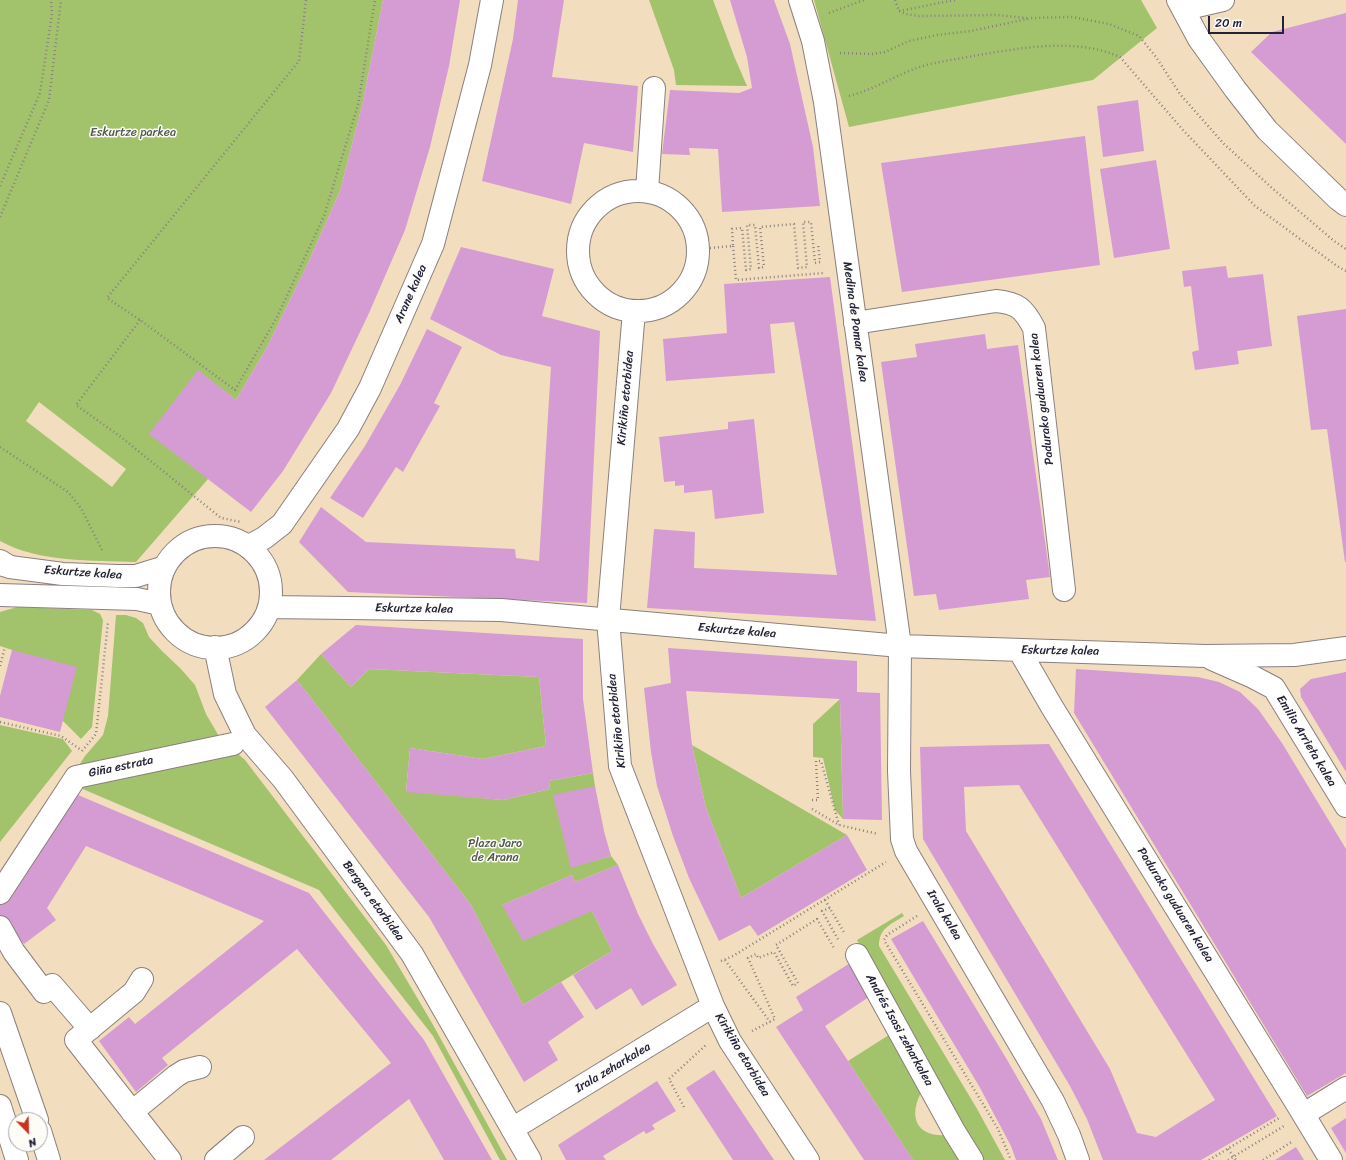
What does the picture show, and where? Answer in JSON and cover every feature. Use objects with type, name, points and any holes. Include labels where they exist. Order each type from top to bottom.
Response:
[{"type":"street","name":"Arane kalea","points":[[249,546],[264,538],[282,524],[348,429],[370,388],[433,244],[480,65],[492,0]]},
{"type":"street","name":"Medina de Pomar kalea","points":[[800,0],[813,41],[825,102],[900,646]]},
{"type":"street","points":[[1223,0],[1181,4],[1199,39],[1267,130],[1346,205]]},
{"type":"street","points":[[647,191],[654,88]]},
{"type":"street","points":[[647,191],[665,197],[682,209],[693,226],[698,249],[696,267],[688,285],[673,300],[655,309],[634,311],[615,307],[599,296],[586,282],[580,264],[578,245],[583,226],[594,210],[609,198],[627,192],[647,191]]},
{"type":"street","name":"Padurako guduaren kalea","points":[[855,323],[996,301],[1011,302],[1026,314],[1034,328],[1064,590]]},
{"type":"street","name":"Kirikiño etorbidea","points":[[634,311],[608,619],[620,766],[713,1006],[730,1040],[808,1160]]},
{"type":"street","points":[[212,536],[229,537],[249,546],[262,561],[271,589],[269,607],[264,620],[252,634],[234,644],[215,648],[203,646],[186,640],[167,620],[160,604],[159,585],[165,567],[180,548],[196,539],[212,536]]},
{"type":"street","name":"Eskurtze kalea","points":[[3,564],[63,574],[118,576],[136,576],[165,567]]},
{"type":"street","name":"Eskurtze kalea","points":[[0,595],[137,599],[160,604]]},
{"type":"street","name":"Eskurtze kalea","points":[[269,607],[501,610],[900,646],[1126,652],[1205,656],[1294,655],[1346,648]]},
{"type":"street","name":"Irala kalea","points":[[900,646],[899,771],[902,839],[906,851],[1053,1101],[1069,1135],[1078,1160]]},
{"type":"street","name":"Bergara etorbidea","points":[[215,648],[225,694],[245,735],[283,779],[412,954],[530,1160]]},
{"type":"street","name":"Padurako guduaren kalea","points":[[1019,650],[1294,1114],[1331,1160]]},
{"type":"street","name":"Emilio Arrieta kalea","points":[[1294,655],[1274,688],[1346,806]]},
{"type":"street","name":"Eskurtze kalea","points":[[1205,656],[1274,688]]},
{"type":"street","name":"Giña estrata","points":[[0,893],[76,776],[232,744]]},
{"type":"street","points":[[0,927],[14,952],[44,992],[52,985],[132,1112],[170,1160]]},
{"type":"street","name":"Andrés Isasi zeharkalea","points":[[857,955],[954,1131],[972,1160]]},
{"type":"street","points":[[83,1034],[134,992],[142,979]]},
{"type":"street","name":"Irala zeharkalea","points":[[512,1129],[713,1006]]},
{"type":"street","points":[[0,1013],[34,1112]]},
{"type":"street","points":[[132,1112],[176,1076],[184,1071],[200,1067]]},
{"type":"street","points":[[1294,1114],[1346,1088]]},
{"type":"street","points":[[0,1106],[17,1160]]},
{"type":"street","points":[[216,1160],[243,1137]]},
{"type":"path","points":[[0,186],[40,93],[52,14],[51,0]]},
{"type":"path","points":[[0,217],[49,100],[62,0]]},
{"type":"path","points":[[306,0],[299,61],[107,298],[140,320],[235,390],[277,317],[324,216],[358,105],[375,0]]},
{"type":"path","points":[[824,15],[864,0]]},
{"type":"path","points":[[895,0],[899,11],[905,14],[919,16],[996,15],[1032,18],[1072,17],[1109,24],[1139,36],[1156,57],[1180,94],[1223,144],[1334,241],[1346,249]]},
{"type":"path","points":[[899,11],[956,0]]},
{"type":"path","points":[[834,52],[872,54],[885,52],[909,41],[971,31],[1032,18]]},
{"type":"path","points":[[825,102],[864,92],[914,69],[946,61],[1004,51],[1054,46],[1088,48],[1107,51],[1120,57],[1183,130],[1255,206],[1346,271]]},
{"type":"path","points":[[818,242],[820,262],[815,263],[811,222],[803,222],[807,267],[798,268],[794,224],[760,227],[764,267],[759,268],[755,225],[747,226],[751,269],[746,270],[742,228],[732,229],[736,280],[829,272]]},
{"type":"path","points":[[698,249],[734,246]]},
{"type":"path","points":[[140,320],[76,405],[121,437],[221,518],[244,523]]},
{"type":"path","points":[[0,447],[68,492],[81,508],[105,555]]},
{"type":"path","points":[[0,722],[61,736],[82,751],[96,734],[111,598]]},
{"type":"path","points":[[0,666],[5,647]]},
{"type":"path","points":[[812,800],[818,800],[816,761],[821,761],[839,825]]},
{"type":"path","points":[[812,809],[839,825],[884,835]]},
{"type":"path","points":[[733,956],[888,861]]},
{"type":"path","points":[[825,900],[857,955]]},
{"type":"path","points":[[830,908],[822,911],[840,942]]},
{"type":"path","points":[[921,914],[891,932],[884,940],[998,1129],[1011,1160]]},
{"type":"path","points":[[752,1031],[775,1019],[748,958],[756,954],[758,958],[774,952],[793,986],[798,983],[776,946],[817,919],[836,951]]},
{"type":"path","points":[[725,960],[770,1022]]},
{"type":"path","points":[[684,1107],[669,1079],[707,1045]]},
{"type":"path","points":[[1209,1160],[1228,1148],[1294,1114]]},
{"type":"path","points":[[1228,1160],[1294,1114]]},
{"type":"path","points":[[1263,1160],[1300,1138]]},
{"type":"path","points":[[1228,1148],[1236,1160]]},
{"type":"green space","name":"Eskurtze parkea","points":[[0,0],[383,0],[362,106],[340,191],[308,263],[266,349],[236,400],[198,371],[208,479],[136,562],[49,557],[16,548],[0,541]],"holes":[[[39,402],[126,469],[112,487],[26,421]]]},
{"type":"green space","points":[[649,0],[713,0],[747,86],[676,85],[674,70]]},
{"type":"green space","points":[[814,0],[1141,0],[1157,28],[1093,80],[849,127]]},
{"type":"green space","points":[[17,607],[92,610],[100,614],[103,620],[92,727],[81,739],[63,721],[12,650],[0,646],[0,612]]},
{"type":"green space","points":[[116,615],[126,615],[136,618],[143,623],[149,637],[195,685],[206,714],[220,738],[76,770],[85,756],[103,735],[108,716]]},
{"type":"green space","name":"Plaza Jaro de Arana","points":[[321,654],[351,687],[369,669],[539,677],[546,746],[483,759],[410,748],[406,791],[503,800],[550,789],[549,781],[593,773],[595,786],[572,867],[611,856],[618,865],[575,882],[572,875],[502,905],[592,911],[612,951],[523,1005],[471,905],[297,680]]},
{"type":"green space","points":[[840,699],[843,819],[835,810],[823,758],[813,757],[813,724]]},
{"type":"green space","points":[[0,725],[63,739],[72,751],[0,842]]},
{"type":"green space","points":[[692,745],[847,835],[741,898],[706,808]]},
{"type":"green space","points":[[227,752],[238,754],[245,760],[386,945],[432,1023],[507,1160],[500,1160],[433,1036],[319,890],[78,787]]},
{"type":"green space","points":[[902,913],[904,916],[883,931],[879,946],[976,1107],[1005,1160],[979,1160],[857,940]]},
{"type":"green space","points":[[892,1033],[923,1089],[918,1098],[916,1107],[915,1115],[917,1122],[921,1128],[928,1133],[948,1135],[964,1160],[913,1160],[848,1061]]},
{"type":"building","points":[[383,0],[460,0],[449,66],[430,147],[405,230],[369,313],[331,393],[283,471],[251,512],[149,434],[198,370],[236,400],[266,349],[308,263],[340,191],[362,106]]},
{"type":"building","points":[[518,0],[564,0],[552,77],[638,86],[633,152],[584,143],[571,204],[482,181],[513,39]]},
{"type":"building","points":[[730,0],[774,0],[790,44],[813,147],[820,206],[722,212],[718,149],[689,148],[690,155],[662,154],[670,90],[739,93],[752,88],[747,57]]},
{"type":"building","points":[[1346,13],[1346,144],[1251,52],[1272,32]]},
{"type":"building","points":[[1138,100],[1144,151],[1103,157],[1097,106]]},
{"type":"building","points":[[1085,136],[1100,265],[902,292],[881,163]]},
{"type":"building","points":[[1156,160],[1170,249],[1114,258],[1100,169]]},
{"type":"building","points":[[461,247],[554,269],[542,316],[600,331],[587,603],[348,592],[299,542],[321,507],[366,542],[515,549],[516,558],[539,561],[551,367],[501,355],[430,319]]},
{"type":"building","points":[[1226,266],[1228,278],[1263,274],[1272,346],[1237,351],[1239,364],[1195,370],[1192,352],[1199,350],[1191,286],[1184,287],[1182,271]]},
{"type":"building","points":[[830,277],[876,621],[647,608],[654,529],[695,532],[694,568],[837,575],[794,322],[770,324],[775,373],[666,381],[663,339],[727,333],[724,284]]},
{"type":"building","points":[[1346,309],[1345,562],[1327,429],[1311,430],[1297,316]]},
{"type":"building","points":[[427,329],[462,347],[434,403],[440,406],[403,472],[396,467],[363,518],[330,498],[365,446],[400,385]]},
{"type":"building","points":[[985,334],[987,349],[1018,345],[1050,577],[1026,580],[1029,599],[939,610],[936,594],[914,596],[881,362],[917,357],[915,344]]},
{"type":"building","points":[[754,419],[764,513],[715,519],[712,490],[684,493],[684,485],[675,486],[675,481],[664,482],[659,437],[728,429],[728,422]]},
{"type":"building","points":[[356,625],[583,639],[583,699],[593,773],[549,781],[550,789],[503,800],[406,792],[410,748],[483,759],[546,746],[539,677],[369,669],[351,687],[321,654]]},
{"type":"building","points":[[668,648],[857,661],[857,692],[880,693],[882,820],[843,819],[840,699],[686,691],[692,745],[706,808],[741,898],[847,835],[867,870],[758,936],[750,925],[719,941],[689,878],[673,836],[657,786],[651,752],[644,688],[671,683]]},
{"type":"building","points":[[12,650],[77,667],[60,732],[0,717],[0,696]]},
{"type":"building","points":[[1076,669],[1198,677],[1219,682],[1240,692],[1258,709],[1282,743],[1346,849],[1346,1073],[1307,1096],[1074,713]]},
{"type":"building","points":[[1346,672],[1346,772],[1301,697],[1300,689],[1311,679]]},
{"type":"building","points":[[297,680],[471,905],[523,1005],[561,982],[584,1017],[548,1042],[558,1060],[524,1082],[429,917],[265,707]]},
{"type":"building","points":[[1049,744],[1277,1116],[1201,1160],[1103,1160],[1087,1119],[1070,1086],[923,839],[920,747]],"holes":[[[1019,785],[1215,1100],[1156,1137],[1137,1133],[1110,1069],[966,831],[964,787]]]},
{"type":"building","points":[[595,786],[604,831],[611,856],[571,868],[553,795]]},
{"type":"building","points":[[71,792],[309,893],[424,1040],[492,1160],[444,1160],[409,1099],[331,1160],[264,1160],[391,1063],[297,949],[162,1058],[168,1065],[136,1092],[99,1041],[129,1017],[135,1024],[264,921],[86,846],[47,908],[56,920],[24,944],[0,916],[0,904]]},
{"type":"building","points":[[618,865],[638,914],[653,944],[677,985],[642,1006],[631,988],[596,1010],[573,975],[612,951],[592,911],[523,941],[502,905],[572,875],[575,882]]},
{"type":"building","points":[[923,921],[1041,1119],[1058,1160],[1016,1160],[1011,1146],[979,1086],[891,939]]},
{"type":"building","points":[[855,960],[875,993],[825,1026],[913,1160],[864,1160],[776,1027],[803,1010],[796,997]]},
{"type":"building","points":[[714,1070],[774,1160],[733,1160],[686,1088]]},
{"type":"building","points":[[657,1081],[676,1111],[652,1125],[655,1129],[646,1134],[644,1131],[603,1156],[606,1160],[566,1160],[558,1145]]},
{"type":"building","points":[[1346,1118],[1346,1153],[1331,1128]]},
{"type":"building","points":[[1296,1147],[1304,1160],[1275,1160]]}]
